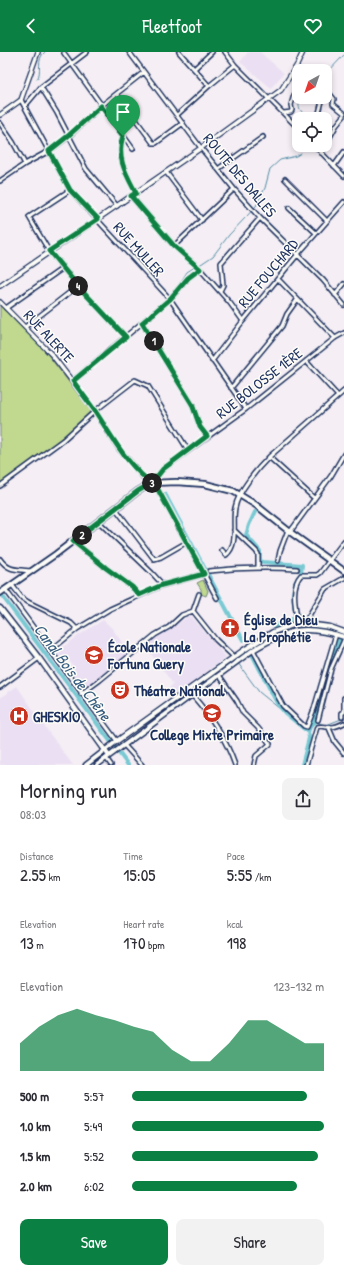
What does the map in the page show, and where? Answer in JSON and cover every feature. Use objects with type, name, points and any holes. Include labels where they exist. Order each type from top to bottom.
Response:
[{"type":"main road","points":[[0,593],[73,541],[138,491],[152,483],[183,482],[205,484],[240,494],[263,509],[329,562],[344,571]]},
{"type":"main road","points":[[0,608],[39,658],[109,756]]},
{"type":"main road","points":[[86,765],[234,657],[273,632],[298,624],[307,624],[330,627],[344,632]]},
{"type":"main road","points":[[98,765],[253,650],[271,639],[294,630],[313,629],[344,637]]},
{"type":"street","points":[[0,115],[21,100],[38,52]]},
{"type":"street","points":[[25,106],[41,88],[87,52]]},
{"type":"street","name":"ROUTE DES DALLES","points":[[129,52],[234,190],[259,217],[323,280],[344,305]]},
{"type":"street","points":[[179,52],[209,86]]},
{"type":"street","points":[[195,70],[195,68],[212,52]]},
{"type":"street","points":[[225,52],[235,65],[292,122]]},
{"type":"street","points":[[0,286],[201,148],[281,90],[297,66],[303,52]]},
{"type":"street","points":[[64,53],[71,65],[133,149]]},
{"type":"street","points":[[177,115],[235,65]]},
{"type":"street","points":[[0,181],[25,164],[49,151],[101,106],[144,72]]},
{"type":"street","points":[[41,88],[57,114],[86,169],[117,206]]},
{"type":"street","points":[[117,94],[153,143],[156,143],[183,123]]},
{"type":"street","points":[[332,96],[334,99],[333,104],[344,115],[332,133]]},
{"type":"street","name":"RUE MULLER","points":[[21,100],[70,190],[170,299],[246,409]]},
{"type":"street","points":[[284,113],[291,112],[292,102]]},
{"type":"street","points":[[0,123],[13,142],[25,164]]},
{"type":"street","points":[[123,136],[120,159],[124,172],[136,193]]},
{"type":"street","points":[[218,169],[262,137]]},
{"type":"street","points":[[321,152],[344,176]]},
{"type":"street","points":[[334,166],[344,152]]},
{"type":"street","points":[[166,172],[202,220]]},
{"type":"street","points":[[285,179],[327,221]]},
{"type":"street","points":[[70,190],[29,217],[49,251],[78,286],[126,337]]},
{"type":"street","points":[[174,246],[234,190]]},
{"type":"street","points":[[131,196],[174,246],[200,269],[243,321]]},
{"type":"street","name":"RUE FOUCHARD","points":[[212,361],[298,254],[344,202]]},
{"type":"street","points":[[289,208],[316,233]]},
{"type":"street","points":[[220,292],[223,285],[222,263],[259,217]]},
{"type":"street","points":[[6,308],[63,268]]},
{"type":"street","points":[[73,381],[170,299],[188,278],[200,269]]},
{"type":"street","points":[[278,279],[335,338]]},
{"type":"street","points":[[335,295],[344,284]]},
{"type":"street","points":[[25,327],[78,286]]},
{"type":"street","points":[[231,388],[282,326],[287,314],[297,300]]},
{"type":"street","name":"RUE ALERTE","points":[[0,302],[52,355],[95,411],[119,449],[144,478],[152,483]]},
{"type":"street","points":[[142,323],[192,404],[200,427],[207,436]]},
{"type":"street","name":"RUE BOLOSSE 1ÈRE","points":[[152,483],[163,469],[246,409],[306,360],[344,333]]},
{"type":"street","points":[[306,360],[338,396]]},
{"type":"street","points":[[0,486],[63,440],[95,411],[135,380],[148,386],[188,450]]},
{"type":"street","points":[[222,550],[226,555],[230,552],[233,545],[235,506],[240,494],[258,468],[344,391]]},
{"type":"street","points":[[278,561],[280,551],[289,531],[331,476],[344,454]]},
{"type":"street","points":[[270,457],[314,498]]},
{"type":"street","points":[[152,483],[156,486],[217,598]]},
{"type":"street","points":[[116,509],[154,559],[158,559],[187,542]]},
{"type":"street","points":[[98,522],[152,573],[162,585]]},
{"type":"street","points":[[234,530],[258,554],[258,568]]},
{"type":"street","points":[[73,541],[132,587],[139,595]]},
{"type":"street","points":[[298,624],[296,605],[297,580],[301,574],[320,574],[344,541]]},
{"type":"street","points":[[0,559],[9,568],[32,571]]},
{"type":"street","points":[[209,571],[241,568],[297,569]]},
{"type":"street","points":[[50,651],[77,629],[110,609],[162,585],[204,574]]},
{"type":"street","points":[[307,624],[308,617],[325,589],[344,578]]},
{"type":"street","points":[[12,585],[22,598],[65,619],[77,629]]},
{"type":"street","points":[[5,590],[66,671],[116,742]]},
{"type":"street","points":[[193,611],[199,594]]},
{"type":"street","points":[[81,694],[155,635],[182,615],[193,611]]},
{"type":"street","points":[[193,611],[216,640],[234,657]]},
{"type":"street","points":[[253,650],[283,706],[306,727],[314,709],[336,634]]},
{"type":"street","points":[[318,720],[331,669],[344,640]]},
{"type":"street","points":[[0,688],[39,658]]},
{"type":"street","points":[[220,675],[237,701],[242,713],[258,728],[270,744],[256,756],[254,765]]},
{"type":"street","points":[[192,695],[206,710],[232,756],[234,765]]},
{"type":"street","points":[[342,717],[342,713],[344,712],[344,698]]},
{"type":"street","points":[[306,765],[317,727],[321,726],[329,728],[344,723]]},
{"type":"street","points":[[329,728],[335,742],[344,753]]},
{"type":"street","points":[[124,745],[142,765]]},
{"type":"street","points":[[109,756],[111,765]]},
{"type":"shaded area","points":[[248,52],[260,52],[284,73],[271,88],[240,62]]},
{"type":"shaded area","points":[[190,615],[226,657],[171,699],[166,691],[173,684],[145,646]]},
{"type":"shaded area","name":"École Nationale Fortuna Guery","points":[[103,620],[112,628],[130,654],[85,689],[68,669],[72,665],[66,656],[61,658],[56,652]]},
{"type":"shaded area","name":"GHESKIO","points":[[17,686],[73,765],[0,765],[0,698]]},
{"type":"green space","points":[[0,305],[45,351],[92,412],[48,450],[0,484]]},
{"type":"green space","points":[[203,580],[208,591],[206,596],[201,594],[201,589],[197,583]]},
{"type":"waterway","points":[[37,79],[39,76],[40,58],[45,52]]},
{"type":"waterway","points":[[332,68],[344,55]]},
{"type":"waterway","points":[[299,104],[299,108],[302,112]]},
{"type":"waterway","points":[[198,266],[213,256],[229,235],[256,206],[265,188],[270,169],[280,160],[296,156],[301,153]]},
{"type":"waterway","points":[[177,288],[187,272],[195,267]]},
{"type":"waterway","points":[[165,494],[243,640]]},
{"type":"waterway","points":[[255,512],[246,535],[260,551],[260,561],[302,565],[301,574]]},
{"type":"waterway","points":[[274,626],[293,619],[296,616],[293,594],[295,583],[301,574]]},
{"type":"waterway","name":"Canal Bois de Chêne","points":[[0,593],[128,765]]},
{"type":"waterway","points":[[308,732],[314,722],[339,640]]},
{"type":"waterway","points":[[253,656],[277,703],[285,713],[308,732],[309,738],[302,765]]},
{"type":"waterway","points":[[238,663],[259,692],[285,713]]},
{"type":"waterway","points":[[314,722],[326,725],[344,718]]},
{"type":"waterway","points":[[327,724],[330,726],[334,736]]},
{"type":"place","name":"Église de Dieu La Prophétie","points":[[230,628]]},
{"type":"place","name":"École Nationale Fortuna Guery","points":[[94,655]]},
{"type":"place","name":"Théatre National","points":[[120,690]]},
{"type":"place","name":"College Mixte Primaire","points":[[212,713]]},
{"type":"place","name":"GHESKIO","points":[[19,716]]},
{"type":"route","points":[[123,136],[101,106],[49,151],[70,190],[98,219],[49,251],[78,286],[126,337],[73,381],[95,411],[119,449],[144,478],[152,483],[156,486],[204,574],[162,585],[139,595],[132,587],[73,541],[138,491],[152,483],[163,469],[207,436],[200,427],[192,404],[142,323],[170,299],[188,278],[200,269],[174,246],[131,196],[136,193],[124,172],[120,159],[121,142],[123,136]]}]
